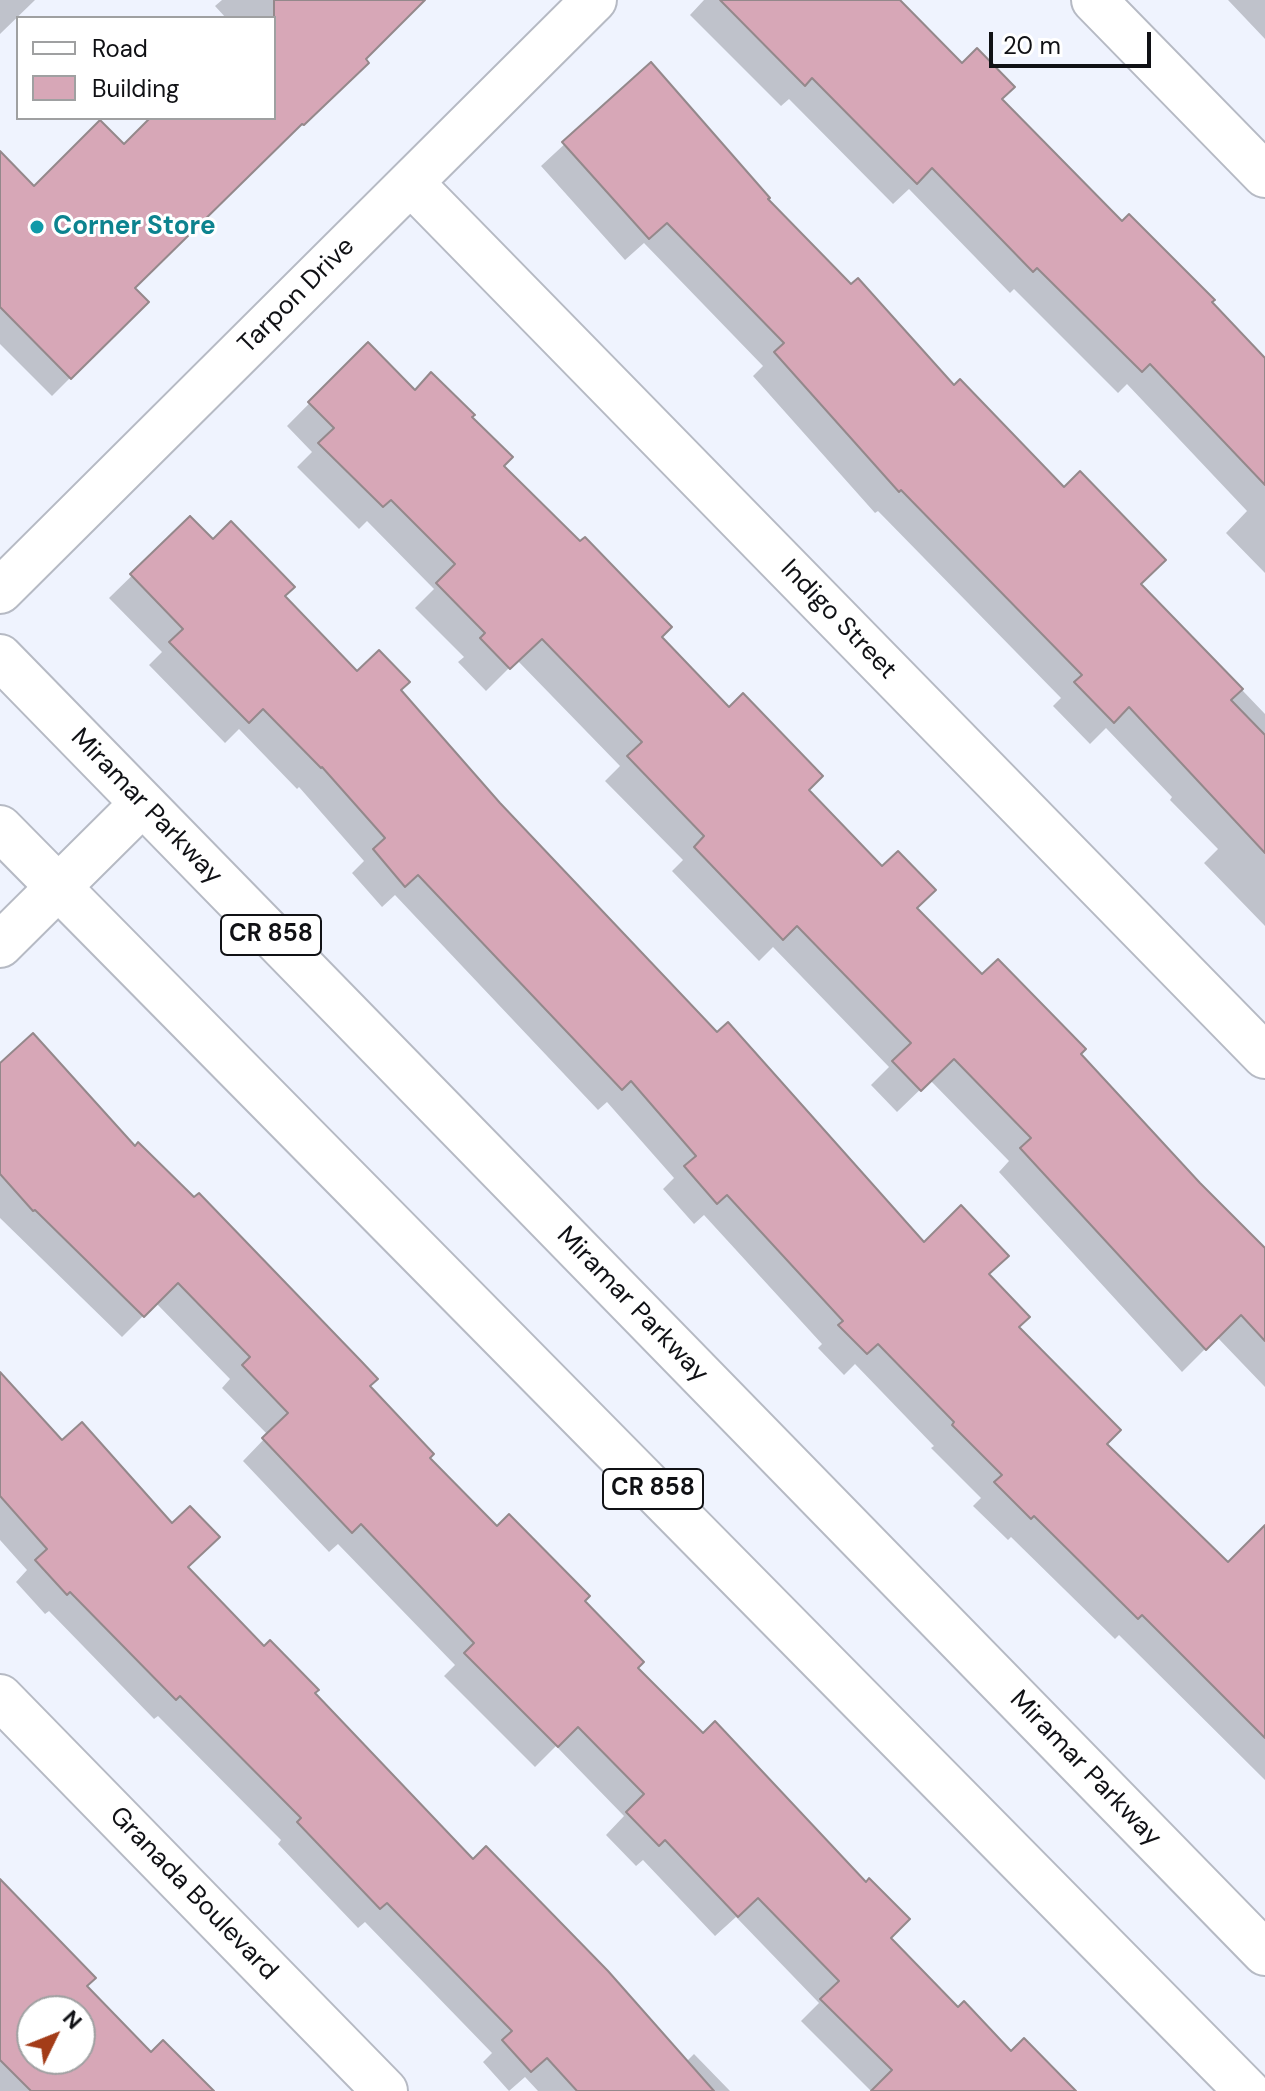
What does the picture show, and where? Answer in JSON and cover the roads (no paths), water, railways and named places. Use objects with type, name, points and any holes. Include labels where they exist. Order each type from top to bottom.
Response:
[{"type":"main road","name":"Tarpon Drive","points":[[0,591],[594,0]]},
{"type":"main road","points":[[1094,0],[1265,175]]},
{"type":"main road","name":"Indigo Street","points":[[411,183],[1265,1056]]},
{"type":"main road","name":"Miramar Parkway","points":[[0,657],[1265,1953]]},
{"type":"main road","points":[[0,945],[142,804]]},
{"type":"main road","name":"CR 858","points":[[0,828],[1247,2091]]},
{"type":"main road","name":"Granada Boulevard","points":[[0,1697],[385,2091]]},
{"type":"place","name":"Corner Store","points":[[37,227]]}]
